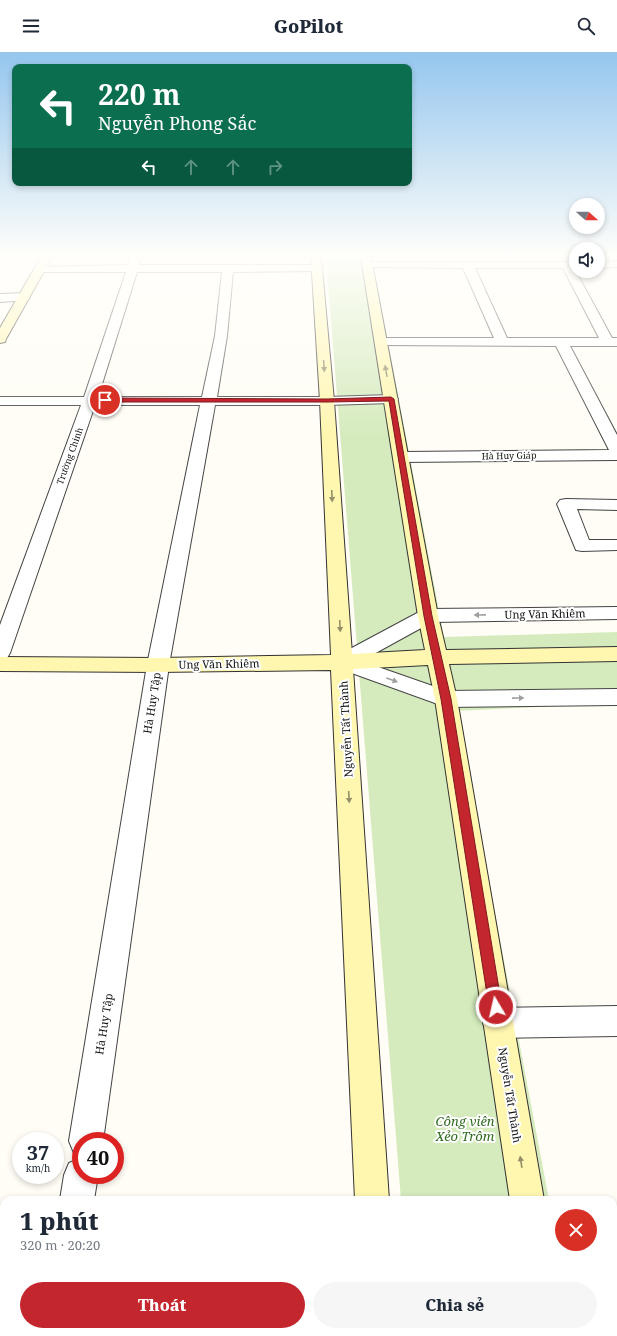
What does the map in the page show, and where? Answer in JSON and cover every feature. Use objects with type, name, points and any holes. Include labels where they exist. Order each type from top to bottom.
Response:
[{"type":"street","points":[[0,339],[13,317]]},
{"type":"street","name":"Trường Chinh","points":[[0,652],[90,400],[117,317]]},
{"type":"street","name":"Hà Huy Tập","points":[[87,1132],[158,665],[221,336],[223,317]]},
{"type":"street","name":"Nguyễn Tất Thành","points":[[321,317],[327,401],[372,1196]]},
{"type":"street","name":"Nguyễn Tất Thành","points":[[377,317],[402,457],[428,616],[446,699],[526,1196]]},
{"type":"street","points":[[491,317],[502,342]]},
{"type":"street","points":[[381,342],[612,342],[599,317]]},
{"type":"street","points":[[561,342],[617,450]]},
{"type":"street","points":[[0,401],[327,401],[391,399]]},
{"type":"street","name":"Hà Huy Giáp","points":[[402,457],[617,454]]},
{"type":"street","points":[[617,505],[566,504],[582,546],[617,545]]},
{"type":"street","name":"Ung Văn Khiêm","points":[[342,662],[428,616],[617,613]]},
{"type":"street","name":"Ung Văn Khiêm","points":[[0,664],[158,665],[342,662],[437,657],[617,654]]},
{"type":"street","name":"Ung Văn Khiêm","points":[[342,662],[446,699],[617,697]]},
{"type":"street","points":[[498,1022],[617,1021]]},
{"type":"street","points":[[78,1196],[80,1184]]},
{"type":"green space","name":"Công viên Xẻo Trôm","points":[[331,317],[383,317],[444,637],[617,632],[617,703],[457,711],[548,1196],[401,1196]]},
{"type":"route","points":[[105,400],[327,401],[391,399],[428,616],[446,699],[496,1007]]}]
